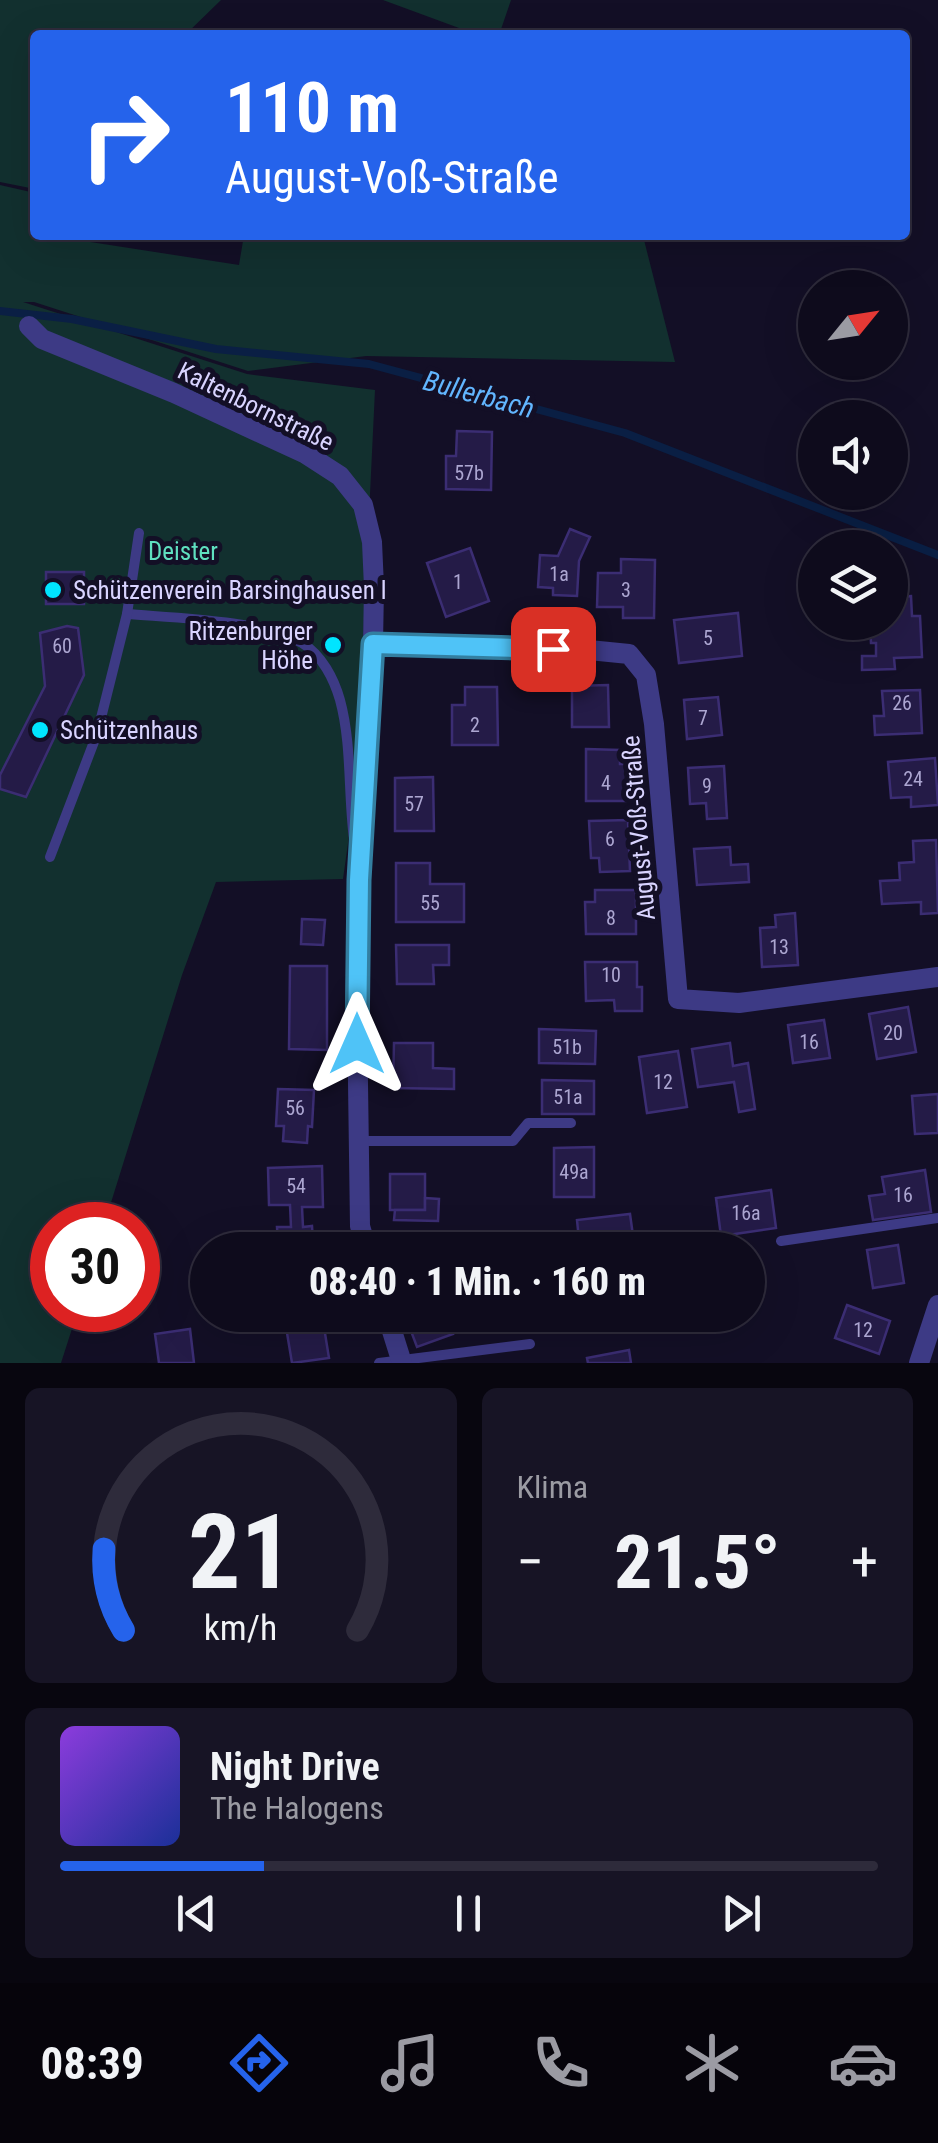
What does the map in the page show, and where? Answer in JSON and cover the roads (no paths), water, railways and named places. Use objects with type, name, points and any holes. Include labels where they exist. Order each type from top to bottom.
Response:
[{"type":"street","name":"Kaltenbornstraße","points":[[29,326],[42,339],[174,393],[306,454],[340,476],[362,505],[372,542],[373,644],[359,880],[356,1012],[362,1232]]},
{"type":"street","name":"August-Voß-Straße","points":[[373,644],[628,654],[646,675],[654,724],[678,999],[739,1003],[938,977]]},
{"type":"street","points":[[919,1363],[938,1304]]},
{"type":"street","points":[[389,1332],[394,1362]]},
{"type":"lane","points":[[50,857],[97,734],[127,614],[139,532]]},
{"type":"lane","points":[[127,614],[223,622],[272,632],[304,644],[328,670],[340,701],[347,744],[359,880]]},
{"type":"lane","points":[[358,1141],[513,1141],[528,1123],[570,1123]]},
{"type":"lane","points":[[781,1241],[938,1218]]},
{"type":"lane","points":[[394,1362],[530,1344]]},
{"type":"waterway","name":"Bullerbach","points":[[0,311],[72,319],[216,349],[369,364],[625,433],[938,555]]},
{"type":"place","name":"Schützenverein Barsinghausen I","points":[[53,590]]},
{"type":"place","name":"Ritzenburger Höhe","points":[[333,645]]},
{"type":"place","name":"Schützenhaus","points":[[40,730]]},
{"type":"park label","name":"Deister","points":[[183,551]]}]
